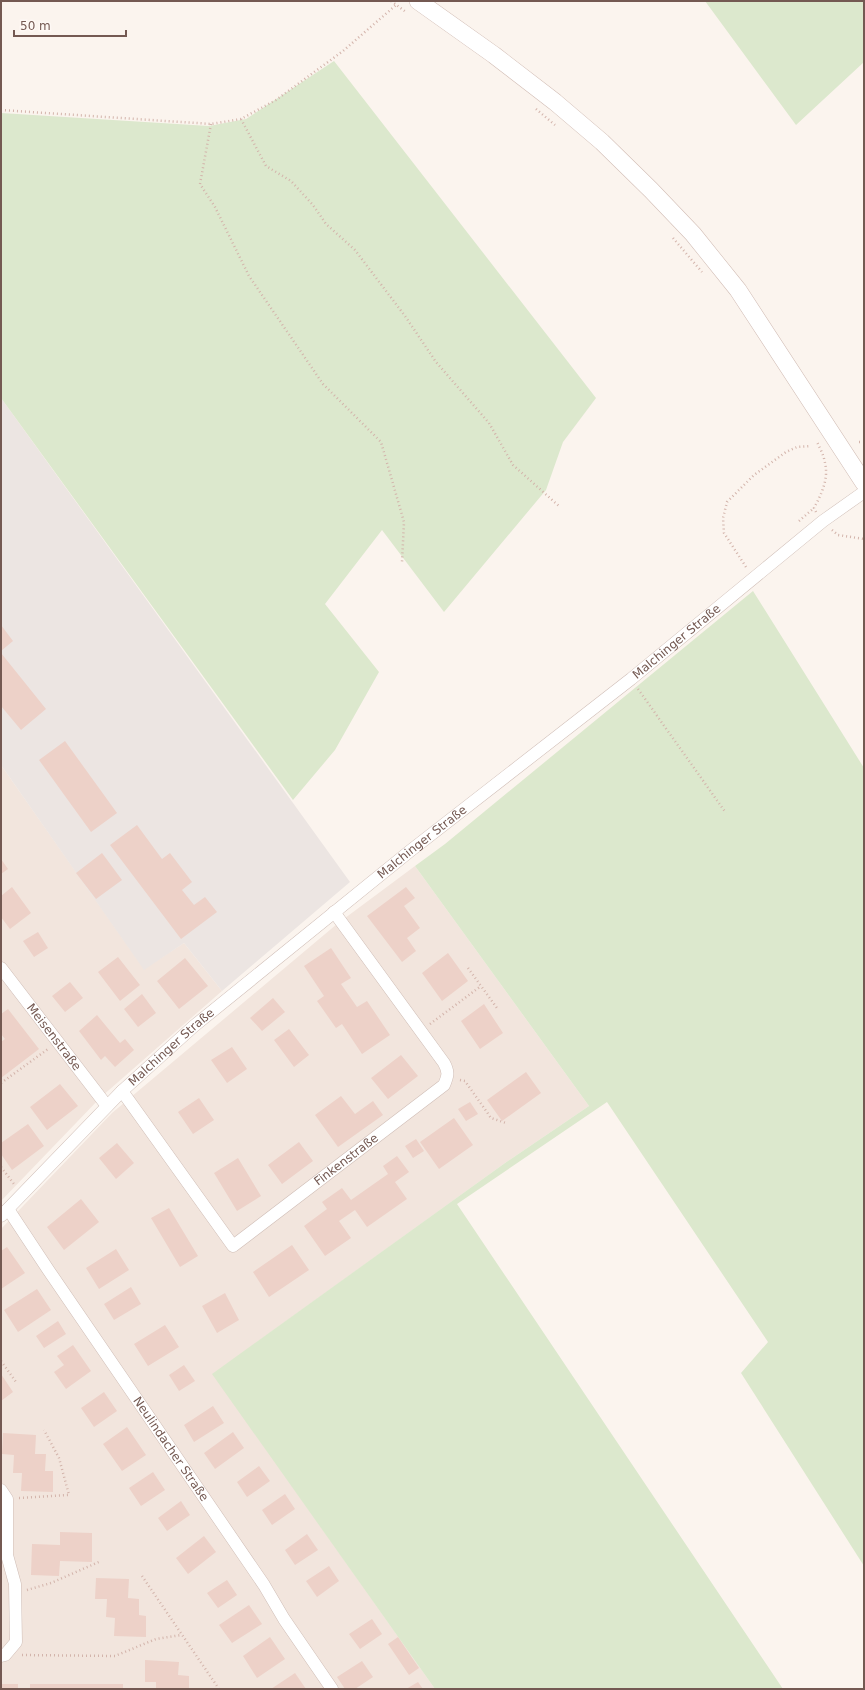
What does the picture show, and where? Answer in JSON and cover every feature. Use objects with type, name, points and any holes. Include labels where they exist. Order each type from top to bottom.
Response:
[{"type":"main road","points":[[413,8],[494,55],[561,107],[602,142],[693,234],[738,290],[864,483]]},
{"type":"street","name":"Malchinger Straße","points":[[5,1212],[122,1090],[194,1026],[334,912],[631,679],[823,521],[864,492]]},
{"type":"street","points":[[334,912],[444,1063],[448,1070],[448,1076]]},
{"type":"street","name":"Meisenstraße","points":[[1,968],[57,1043],[107,1106]]},
{"type":"street","name":"Finkenstraße","points":[[122,1090],[233,1246],[444,1085],[448,1076]]},
{"type":"street","name":"Neulindacher Straße","points":[[5,1212],[54,1278],[264,1585],[284,1618],[332,1689]]},
{"type":"street","points":[[3,1656],[16,1642],[15,1584],[7,1555],[4,1494]]},
{"type":"path","points":[[391,1],[396,5],[413,8]]},
{"type":"path","points":[[1,110],[211,124],[241,119],[276,100],[330,60],[396,5]]},
{"type":"path","points":[[533,107],[557,126]]},
{"type":"path","points":[[241,119],[266,166],[291,181],[313,205],[326,224],[355,250],[405,316],[436,362],[489,423],[513,465],[560,507]]},
{"type":"path","points":[[211,124],[200,184],[215,207],[249,276],[323,384],[380,442],[404,522],[402,562]]},
{"type":"path","points":[[668,232],[706,278]]},
{"type":"path","points":[[816,439],[826,463],[826,478],[822,492],[814,508],[823,521],[838,535],[864,539]]},
{"type":"path","points":[[859,442],[864,442]]},
{"type":"path","points":[[747,568],[724,533],[723,518],[727,502],[754,475],[786,452],[797,448],[811,446]]},
{"type":"path","points":[[631,679],[726,812]]},
{"type":"path","points":[[468,968],[497,1008]]},
{"type":"path","points":[[420,1030],[481,986]]},
{"type":"path","points":[[1,1083],[57,1043]]},
{"type":"path","points":[[448,1076],[465,1081],[491,1118],[493,1120],[506,1123]]},
{"type":"path","points":[[1,1167],[22,1195]]},
{"type":"path","points":[[1,1361],[16,1382]]},
{"type":"path","points":[[4,1494],[69,1495],[59,1458],[44,1430]]},
{"type":"path","points":[[15,1593],[51,1583],[101,1561]]},
{"type":"path","points":[[142,1576],[219,1689]]},
{"type":"path","points":[[3,1656],[115,1656],[156,1639],[182,1635]]},
{"type":"shaded area","points":[[1,398],[350,882],[222,991],[184,943],[144,970],[1,765]]},
{"type":"shaded area","points":[[1,765],[144,969],[184,943],[222,991],[101,1097],[1,1201]]},
{"type":"shaded area","points":[[415,866],[589,1106],[505,1163],[213,1374],[435,1689],[1,1689],[1,1229],[112,1113],[337,924]]},
{"type":"green space","points":[[705,1],[864,1],[864,62],[796,125]]},
{"type":"green space","points":[[334,61],[596,398],[563,442],[546,490],[444,612],[382,530],[325,604],[379,672],[335,750],[293,800],[1,398],[1,113],[209,126],[246,119]]},
{"type":"green space","points":[[753,591],[864,768],[864,1566],[741,1373],[768,1342],[607,1102],[457,1204],[783,1689],[435,1689],[212,1374],[505,1163],[589,1106],[415,866],[445,844]]},
{"type":"building","points":[[1,625],[13,641],[1,651]]},
{"type":"building","points":[[1,653],[46,709],[21,730],[1,706]]},
{"type":"building","points":[[65,741],[117,813],[91,832],[39,760]]},
{"type":"building","points":[[137,825],[162,859],[170,853],[192,882],[182,890],[194,905],[205,897],[217,912],[181,939],[110,845]]},
{"type":"building","points":[[102,853],[122,880],[96,899],[76,873]]},
{"type":"building","points":[[1,859],[8,869],[1,874]]},
{"type":"building","points":[[12,887],[31,913],[10,929],[1,917],[1,896]]},
{"type":"building","points":[[406,887],[415,898],[404,906],[420,928],[407,938],[416,951],[402,962],[367,916]]},
{"type":"building","points":[[38,932],[48,948],[34,957],[23,941]]},
{"type":"building","points":[[331,948],[351,978],[341,984],[357,1007],[367,1001],[390,1035],[362,1054],[342,1024],[336,1028],[317,1001],[324,996],[304,966]]},
{"type":"building","points":[[448,953],[468,981],[442,1001],[422,973]]},
{"type":"building","points":[[118,957],[140,985],[120,1001],[98,972]]},
{"type":"building","points":[[185,958],[208,986],[179,1009],[157,981]]},
{"type":"building","points":[[70,982],[83,998],[65,1012],[52,996]]},
{"type":"building","points":[[142,994],[156,1013],[138,1027],[124,1009]]},
{"type":"building","points":[[273,998],[285,1012],[262,1031],[250,1018]]},
{"type":"building","points":[[484,1004],[503,1033],[480,1049],[461,1021]]},
{"type":"building","points":[[8,1009],[39,1049],[1,1078],[1,1042],[5,1039],[1,1034],[1,1014]]},
{"type":"building","points":[[97,1015],[120,1043],[125,1039],[134,1050],[115,1067],[105,1056],[101,1060],[79,1031]]},
{"type":"building","points":[[289,1029],[309,1055],[294,1067],[274,1040]]},
{"type":"building","points":[[232,1047],[247,1069],[227,1083],[211,1060]]},
{"type":"building","points":[[401,1055],[418,1076],[388,1099],[371,1078]]},
{"type":"building","points":[[526,1072],[541,1093],[502,1121],[487,1100]]},
{"type":"building","points":[[60,1084],[78,1106],[47,1130],[30,1107]]},
{"type":"building","points":[[341,1096],[355,1114],[373,1101],[383,1115],[338,1147],[315,1115]]},
{"type":"building","points":[[199,1098],[214,1120],[193,1134],[178,1112]]},
{"type":"building","points":[[470,1102],[478,1114],[466,1121],[458,1109]]},
{"type":"building","points":[[454,1118],[473,1145],[439,1169],[420,1142]]},
{"type":"building","points":[[28,1124],[44,1146],[12,1170],[1,1154],[1,1143]]},
{"type":"building","points":[[416,1139],[424,1151],[413,1158],[405,1146]]},
{"type":"building","points":[[299,1142],[313,1161],[282,1184],[268,1165]]},
{"type":"building","points":[[117,1143],[134,1163],[116,1179],[99,1158]]},
{"type":"building","points":[[397,1156],[409,1172],[395,1182],[407,1199],[367,1227],[355,1210],[339,1221],[351,1238],[325,1256],[304,1226],[327,1209],[322,1202],[342,1188],[351,1200],[388,1174],[383,1166]]},
{"type":"building","points":[[238,1158],[261,1196],[237,1211],[214,1173]]},
{"type":"building","points":[[81,1199],[99,1222],[64,1250],[47,1227]]},
{"type":"building","points":[[169,1208],[198,1256],[180,1267],[151,1218]]},
{"type":"building","points":[[292,1245],[309,1270],[269,1297],[253,1272]]},
{"type":"building","points":[[7,1247],[25,1273],[1,1289],[1,1251]]},
{"type":"building","points":[[116,1249],[129,1270],[99,1289],[86,1268]]},
{"type":"building","points":[[131,1287],[141,1304],[114,1320],[104,1304]]},
{"type":"building","points":[[37,1289],[51,1310],[18,1332],[4,1310]]},
{"type":"building","points":[[225,1293],[239,1320],[217,1333],[202,1306]]},
{"type":"building","points":[[58,1321],[66,1334],[44,1348],[36,1336]]},
{"type":"building","points":[[165,1325],[179,1347],[148,1366],[134,1344]]},
{"type":"building","points":[[73,1345],[91,1371],[66,1389],[54,1372],[64,1365],[57,1356]]},
{"type":"building","points":[[184,1365],[195,1381],[179,1391],[169,1375]]},
{"type":"building","points":[[1,1374],[13,1392],[1,1401]]},
{"type":"building","points":[[104,1392],[117,1411],[94,1427],[81,1408]]},
{"type":"building","points":[[213,1406],[224,1423],[194,1442],[184,1425]]},
{"type":"building","points":[[127,1427],[146,1455],[122,1471],[103,1444]]},
{"type":"building","points":[[233,1432],[244,1448],[215,1469],[204,1453]]},
{"type":"building","points":[[3,1433],[36,1435],[35,1454],[46,1454],[45,1471],[53,1471],[53,1492],[21,1491],[22,1473],[13,1473],[14,1455],[2,1454]]},
{"type":"building","points":[[259,1466],[270,1481],[247,1497],[237,1482]]},
{"type":"building","points":[[153,1472],[165,1490],[141,1506],[129,1488]]},
{"type":"building","points":[[285,1494],[295,1509],[272,1525],[262,1510]]},
{"type":"building","points":[[181,1501],[190,1515],[167,1531],[158,1518]]},
{"type":"building","points":[[60,1532],[92,1533],[92,1562],[60,1561],[59,1576],[31,1575],[32,1544],[60,1545]]},
{"type":"building","points":[[307,1534],[318,1550],[295,1565],[285,1550]]},
{"type":"building","points":[[204,1536],[216,1552],[188,1574],[176,1558]]},
{"type":"building","points":[[329,1566],[339,1581],[317,1597],[306,1581]]},
{"type":"building","points":[[96,1578],[129,1579],[128,1598],[139,1599],[139,1615],[146,1616],[146,1637],[114,1636],[115,1618],[106,1617],[107,1599],[95,1599]]},
{"type":"building","points":[[227,1580],[237,1595],[218,1608],[207,1593]]},
{"type":"building","points":[[249,1605],[262,1624],[232,1643],[219,1625]]},
{"type":"building","points":[[372,1619],[382,1634],[360,1649],[349,1634]]},
{"type":"building","points":[[270,1637],[285,1659],[257,1678],[243,1656]]},
{"type":"building","points":[[398,1637],[419,1668],[409,1675],[388,1644]]},
{"type":"building","points":[[145,1660],[179,1662],[178,1675],[189,1676],[189,1689],[156,1689],[156,1682],[145,1682]]},
{"type":"building","points":[[362,1661],[373,1677],[355,1689],[345,1689],[337,1677]]},
{"type":"building","points":[[295,1673],[306,1689],[271,1689]]},
{"type":"building","points":[[418,1682],[423,1689],[406,1689]]},
{"type":"building","points":[[1,1684],[18,1684],[18,1689],[1,1689]]},
{"type":"building","points":[[30,1684],[123,1684],[123,1689],[30,1689]]}]
